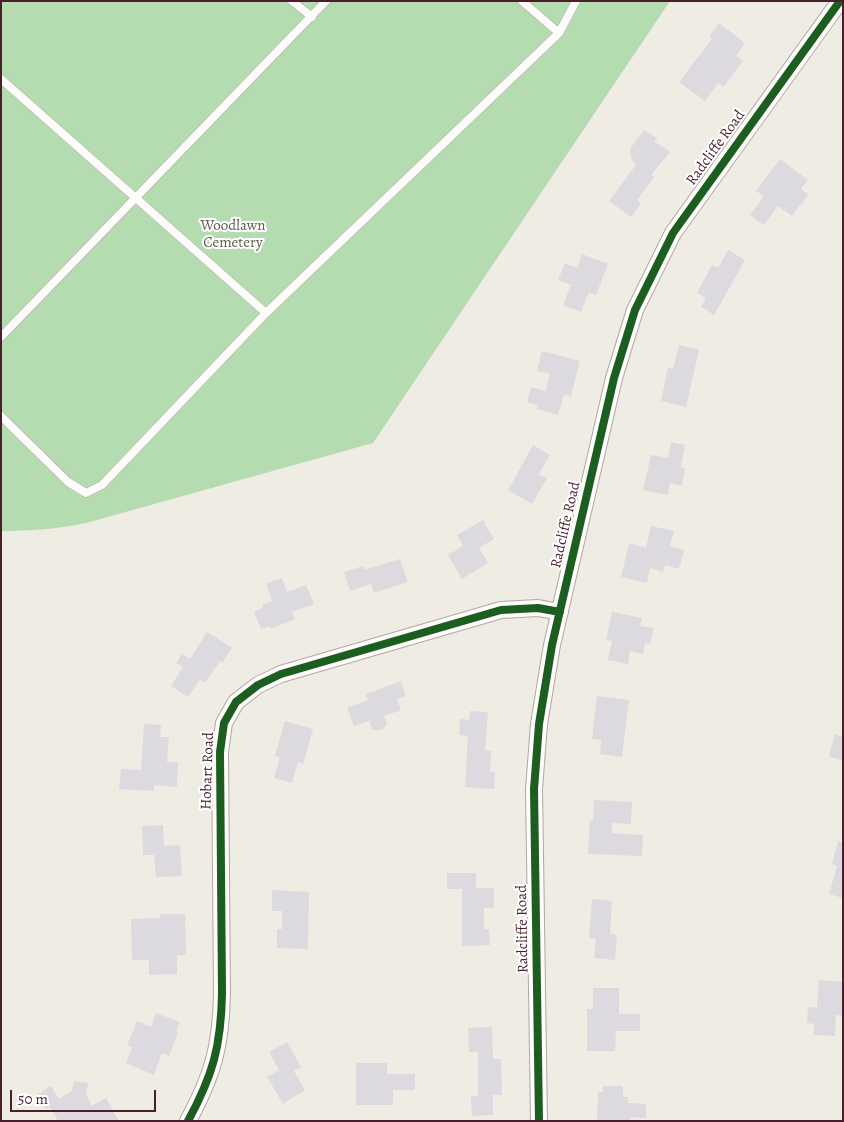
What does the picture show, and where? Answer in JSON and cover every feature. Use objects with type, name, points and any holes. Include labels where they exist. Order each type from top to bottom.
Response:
[{"type":"street","name":"Radcliffe Road","points":[[539,1121],[535,769],[546,681],[614,378],[629,328],[650,278],[673,233],[691,205],[840,1]]},
{"type":"street","name":"Hobart Road","points":[[188,1121],[208,1083],[220,1032],[222,994],[219,765],[224,723],[236,702],[258,685],[293,670],[489,613],[526,607],[560,612]]},
{"type":"lane","points":[[292,1],[312,17]]},
{"type":"lane","points":[[1,337],[326,1]]},
{"type":"lane","points":[[522,1],[559,33]]},
{"type":"lane","points":[[1,416],[68,482],[86,493],[102,485],[266,313],[559,33],[576,1]]},
{"type":"lane","points":[[1,79],[266,313]]},
{"type":"green space","name":"Woodlawn Cemetery","points":[[1,1],[670,1],[373,443],[86,523],[23,531],[1,531]]},
{"type":"building","points":[[719,23],[745,43],[736,56],[743,61],[723,87],[718,83],[705,101],[679,82],[712,39],[709,37]]},
{"type":"building","points":[[644,130],[657,138],[654,141],[670,152],[651,175],[654,177],[637,200],[641,204],[631,217],[609,201],[636,165],[631,158],[630,149]]},
{"type":"building","points":[[780,159],[808,180],[801,189],[808,195],[792,216],[778,206],[764,225],[750,215],[764,196],[756,191]]},
{"type":"building","points":[[728,250],[745,260],[714,315],[701,307],[706,298],[697,293],[712,265],[718,268]]},
{"type":"building","points":[[582,254],[608,264],[596,295],[589,292],[581,312],[563,305],[571,285],[558,280],[565,263],[577,268]]},
{"type":"building","points":[[679,345],[699,350],[686,407],[661,401],[668,367],[673,369]]},
{"type":"building","points":[[542,351],[580,361],[571,396],[564,395],[558,415],[537,409],[538,405],[527,402],[531,387],[546,391],[550,374],[537,371]]},
{"type":"building","points":[[671,442],[685,445],[681,467],[685,468],[682,486],[670,483],[668,495],[643,490],[651,455],[668,458]]},
{"type":"building","points":[[533,445],[550,455],[539,474],[547,478],[532,504],[508,490]]},
{"type":"building","points":[[483,520],[494,539],[479,548],[488,563],[462,579],[448,555],[463,546],[457,535]]},
{"type":"building","points":[[651,526],[674,531],[670,546],[684,550],[679,569],[665,565],[663,572],[650,568],[647,583],[621,577],[629,543],[646,548]]},
{"type":"building","points":[[400,559],[408,582],[374,593],[371,584],[350,591],[344,572],[363,566],[364,570]]},
{"type":"building","points":[[282,578],[287,592],[306,585],[314,604],[292,612],[295,619],[270,629],[270,626],[261,629],[254,612],[263,608],[262,605],[272,601],[266,584]]},
{"type":"building","points":[[612,612],[642,618],[640,626],[654,628],[650,644],[645,643],[643,654],[630,651],[628,664],[608,660],[612,641],[606,640]]},
{"type":"building","points":[[207,632],[232,648],[222,663],[220,661],[205,683],[200,679],[188,697],[171,686],[183,667],[176,663],[182,654],[190,659]]},
{"type":"building","points":[[401,681],[406,696],[397,699],[401,710],[384,716],[387,724],[384,728],[377,731],[372,729],[369,721],[354,726],[347,708],[368,700],[366,694]]},
{"type":"building","points":[[597,696],[629,700],[622,757],[600,754],[601,740],[592,739]]},
{"type":"building","points":[[470,711],[488,712],[485,750],[491,751],[490,772],[495,772],[494,789],[465,787],[468,736],[459,735],[460,719],[469,720]]},
{"type":"building","points":[[285,721],[313,729],[303,764],[298,762],[292,783],[274,778],[280,757],[275,756]]},
{"type":"building","points":[[144,724],[161,725],[160,737],[169,737],[167,762],[178,762],[177,787],[154,785],[154,791],[119,789],[121,769],[141,770]]},
{"type":"building","points":[[835,734],[843,737],[843,761],[829,756]]},
{"type":"building","points":[[594,800],[632,802],[631,824],[612,823],[612,833],[643,835],[642,856],[588,854],[590,820],[593,821]]},
{"type":"building","points":[[163,825],[164,846],[180,845],[182,876],[156,877],[154,855],[143,855],[142,826]]},
{"type":"building","points":[[838,841],[843,843],[843,898],[829,894],[837,866],[832,864]]},
{"type":"building","points":[[447,873],[476,873],[476,888],[494,888],[494,908],[484,908],[484,929],[489,929],[490,945],[462,946],[462,889],[447,889]]},
{"type":"building","points":[[272,890],[309,892],[308,949],[277,948],[277,929],[282,929],[282,911],[272,911]]},
{"type":"building","points":[[592,899],[612,901],[610,934],[617,935],[615,960],[594,958],[596,939],[589,938]]},
{"type":"building","points":[[160,914],[185,914],[186,955],[177,955],[177,974],[149,975],[149,960],[132,960],[131,919],[160,918]]},
{"type":"building","points":[[819,980],[843,982],[843,1016],[836,1015],[835,1036],[814,1035],[814,1024],[807,1023],[808,1007],[817,1008]]},
{"type":"building","points":[[593,988],[619,988],[619,1014],[640,1014],[640,1031],[616,1031],[615,1051],[587,1051],[587,1009],[593,1009]]},
{"type":"building","points":[[156,1013],[180,1022],[169,1056],[162,1053],[154,1075],[126,1063],[132,1047],[127,1046],[137,1021],[151,1027]]},
{"type":"building","points":[[492,1027],[493,1059],[501,1059],[502,1095],[493,1095],[493,1115],[472,1116],[471,1096],[478,1096],[478,1052],[469,1052],[468,1028]]},
{"type":"building","points":[[287,1042],[301,1067],[294,1071],[305,1090],[283,1104],[267,1077],[279,1070],[269,1052]]},
{"type":"building","points":[[356,1063],[387,1063],[387,1074],[415,1074],[415,1090],[393,1090],[393,1105],[356,1105]]},
{"type":"building","points":[[74,1081],[88,1083],[86,1094],[92,1106],[106,1098],[119,1121],[58,1121],[50,1107],[46,1109],[38,1094],[51,1086],[59,1099],[72,1091]]},
{"type":"building","points":[[603,1086],[623,1086],[623,1097],[628,1097],[628,1103],[646,1104],[646,1118],[630,1117],[630,1121],[597,1121],[598,1092],[603,1092]]},
{"type":"cycle path","points":[[539,1121],[534,789],[539,724],[552,645],[614,378],[635,310],[673,233],[840,1]]},
{"type":"cycle path","points":[[188,1121],[204,1089],[214,1060],[220,1029],[222,994],[220,752],[224,723],[236,702],[258,685],[281,674],[501,610],[538,608],[560,612]]}]
